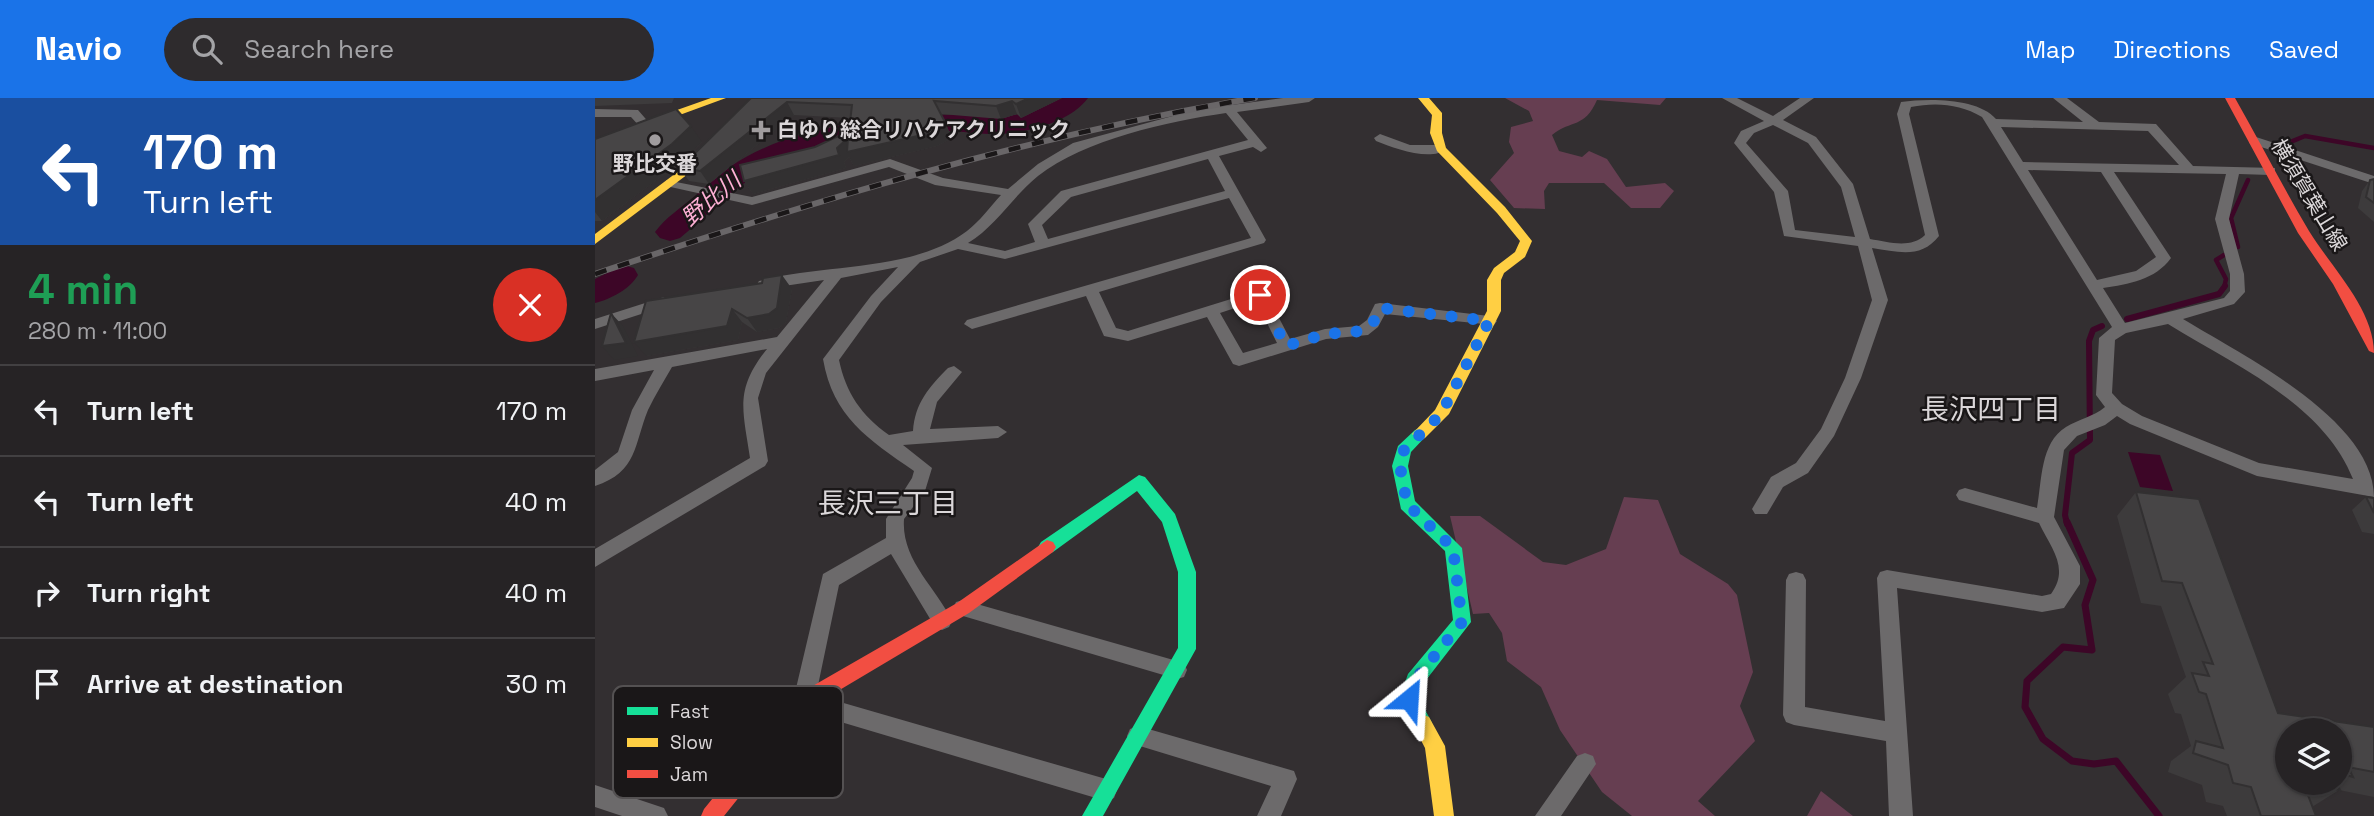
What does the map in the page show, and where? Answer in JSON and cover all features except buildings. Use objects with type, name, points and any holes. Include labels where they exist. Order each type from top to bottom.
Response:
[{"type":"main road","points":[[595,143],[721,98]]},
{"type":"main road","points":[[595,240],[716,145],[761,98]]},
{"type":"main road","points":[[1423,98],[1438,115],[1436,133],[1441,149],[1501,210],[1526,241],[1520,254],[1499,271],[1494,280],[1494,311],[1441,414],[1404,450],[1400,466],[1407,504],[1453,548],[1455,561],[1462,622],[1415,680],[1409,699],[1435,746],[1444,816]]},
{"type":"main road","name":"横須賀葉山線","points":[[2231,98],[2304,233],[2339,283],[2374,348]]},
{"type":"main road","points":[[830,686],[963,608],[1139,481],[1169,519],[1187,572],[1187,649],[1091,816]]},
{"type":"main road","points":[[711,816],[726,798]]},
{"type":"street","points":[[744,287],[916,258],[955,244],[993,215],[1011,192],[1060,154],[1077,146],[1229,108],[1309,98]]},
{"type":"street","points":[[1728,98],[1812,140],[1848,187],[1880,300],[1853,378],[1828,432],[1802,468],[1777,482],[1761,509]]},
{"type":"street","points":[[1808,98],[1772,122],[1751,129],[1743,135],[1739,143],[1781,191],[1789,233],[1905,248],[1922,246],[1931,236],[1903,114],[1906,105],[1916,100],[1957,101],[1976,107],[1993,123],[2121,329]]},
{"type":"street","points":[[2059,98],[2097,126]]},
{"type":"street","points":[[1043,245],[1035,224],[1066,194],[1259,145],[1229,108]]},
{"type":"street","points":[[595,113],[634,113],[645,125]]},
{"type":"street","points":[[1993,123],[2152,127],[2190,170]]},
{"type":"street","points":[[1380,138],[1408,149],[1441,149]]},
{"type":"street","points":[[2253,140],[2374,180]]},
{"type":"street","points":[[972,324],[1259,240],[1212,155]]},
{"type":"street","points":[[671,183],[752,201],[890,163],[940,182],[1011,192]]},
{"type":"street","points":[[2021,166],[2270,171]]},
{"type":"street","points":[[2094,285],[2157,268],[2164,258],[2106,169]]},
{"type":"street","points":[[2233,171],[2222,219],[2237,274],[2238,292],[2219,305],[2121,329],[2107,338],[2104,395],[2116,408],[2136,420],[2257,469],[2370,489]]},
{"type":"street","points":[[955,244],[971,246],[987,255],[1005,256],[1233,193]]},
{"type":"street","points":[[595,226],[616,226]]},
{"type":"street","points":[[916,258],[876,299],[831,359],[833,382],[847,408],[923,468],[921,485],[895,519],[894,543],[942,621]]},
{"type":"street","points":[[595,559],[759,461],[750,398],[758,371],[839,271]]},
{"type":"street","points":[[1090,289],[1109,332],[1128,336],[1260,295],[1286,346]]},
{"type":"street","points":[[595,324],[661,302],[684,298]]},
{"type":"street","points":[[1211,310],[1239,360],[1325,334],[1363,331],[1373,323],[1380,308],[1489,321]]},
{"type":"street","points":[[2170,318],[2304,403],[2325,421],[2346,446],[2370,489]]},
{"type":"street","points":[[595,375],[782,341]]},
{"type":"street","points":[[595,479],[624,459],[631,449],[639,410],[666,363]]},
{"type":"street","points":[[921,436],[922,412],[928,397],[954,372]]},
{"type":"street","points":[[1901,816],[1887,578],[2042,604],[2057,602],[2070,583],[2070,566],[2045,517],[2056,447],[2071,432],[2099,421],[2116,408]]},
{"type":"street","points":[[887,442],[921,436],[998,432]]},
{"type":"street","points":[[1965,495],[2045,517]]},
{"type":"street","points":[[807,686],[830,580],[894,543]]},
{"type":"street","points":[[1796,580],[1794,715],[1896,733]]},
{"type":"street","points":[[963,608],[1177,670]]},
{"type":"street","points":[[843,712],[1106,790]]},
{"type":"street","points":[[1138,736],[1286,779],[1269,816]]},
{"type":"street","points":[[1547,816],[1585,764]]},
{"type":"street","points":[[595,796],[656,816]]},
{"type":"shaded area","points":[[1505,98],[1666,98],[1660,105],[1597,100],[1582,120],[1552,135],[1559,151],[1582,157],[1589,151],[1607,159],[1626,187],[1665,183],[1674,191],[1660,208],[1631,208],[1604,183],[1549,183],[1544,191],[1545,209],[1514,208],[1490,180],[1514,153],[1509,142],[1511,127],[1533,121],[1529,111]]},
{"type":"shaded area","points":[[2128,452],[2160,455],[2173,491],[2140,487]]},
{"type":"shaded area","points":[[1624,497],[1658,500],[1680,554],[1728,584],[1737,595],[1753,672],[1740,706],[1755,741],[1698,801],[1715,816],[1632,816],[1602,792],[1560,730],[1541,687],[1507,661],[1502,633],[1489,613],[1473,614],[1450,516],[1480,516],[1543,562],[1566,565],[1606,549]]},
{"type":"shaded area","points":[[1821,791],[1853,816],[1807,816]]},
{"type":"waterway","name":"野比川","points":[[670,232],[752,164],[791,147],[868,130],[949,123],[980,126],[1018,124],[1054,111],[1075,98]]},
{"type":"waterway","points":[[2283,145],[2305,136],[2374,148]]},
{"type":"waterway","points":[[2238,247],[2231,218],[2248,180]]},
{"type":"waterway","points":[[2224,255],[2216,260],[2226,279],[2224,287]]},
{"type":"waterway","name":"野比川","points":[[595,293],[623,275]]},
{"type":"waterway","points":[[2127,319],[2219,294],[2224,287]]},
{"type":"waterway","points":[[2067,524],[2065,515],[2072,453],[2090,440],[2089,341],[2093,330],[2102,326]]},
{"type":"waterway","points":[[2067,522],[2093,580],[2085,605],[2092,650],[2063,647],[2027,681],[2025,707],[2043,739],[2072,761],[2094,764],[2116,761],[2159,816]]},
{"type":"railway","points":[[595,274],[840,196],[1004,151],[1171,113],[1255,98]]},
{"type":"traffic: fast","points":[[1420,434],[1404,450],[1400,466],[1407,504],[1453,548],[1462,622],[1415,680],[1409,699],[1422,723]]},
{"type":"traffic: fast","points":[[1047,547],[1139,481],[1169,519],[1187,572],[1187,649],[1092,816]]},
{"type":"traffic: slow","points":[[595,143],[721,98]]},
{"type":"traffic: slow","points":[[595,240],[692,166],[761,98]]},
{"type":"traffic: slow","points":[[1420,434],[1441,414],[1494,311],[1494,280],[1499,271],[1520,254],[1526,241],[1501,210],[1441,149],[1436,133],[1438,115],[1423,98]]},
{"type":"traffic: slow","points":[[1422,723],[1435,746],[1444,816]]},
{"type":"traffic: jam","points":[[2230,98],[2304,233],[2339,283],[2374,348]]},
{"type":"traffic: jam","points":[[830,686],[963,608],[1047,547]]},
{"type":"traffic: jam","points":[[711,816],[726,798]]},
{"type":"place","name":"白ゆり総合リハケアクリニック","points":[[761,130]]},
{"type":"place","name":"野比交番","points":[[655,140]]},
{"type":"district","name":"長沢四丁目","points":[[1991,409]]},
{"type":"district","name":"長沢三丁目","points":[[888,503]]},
{"type":"route","points":[[1260,295],[1286,346],[1325,334],[1363,331],[1373,323],[1380,308],[1489,321],[1441,414],[1427,431],[1404,450],[1400,466],[1407,504],[1453,548],[1462,622],[1415,680],[1409,699]]}]
